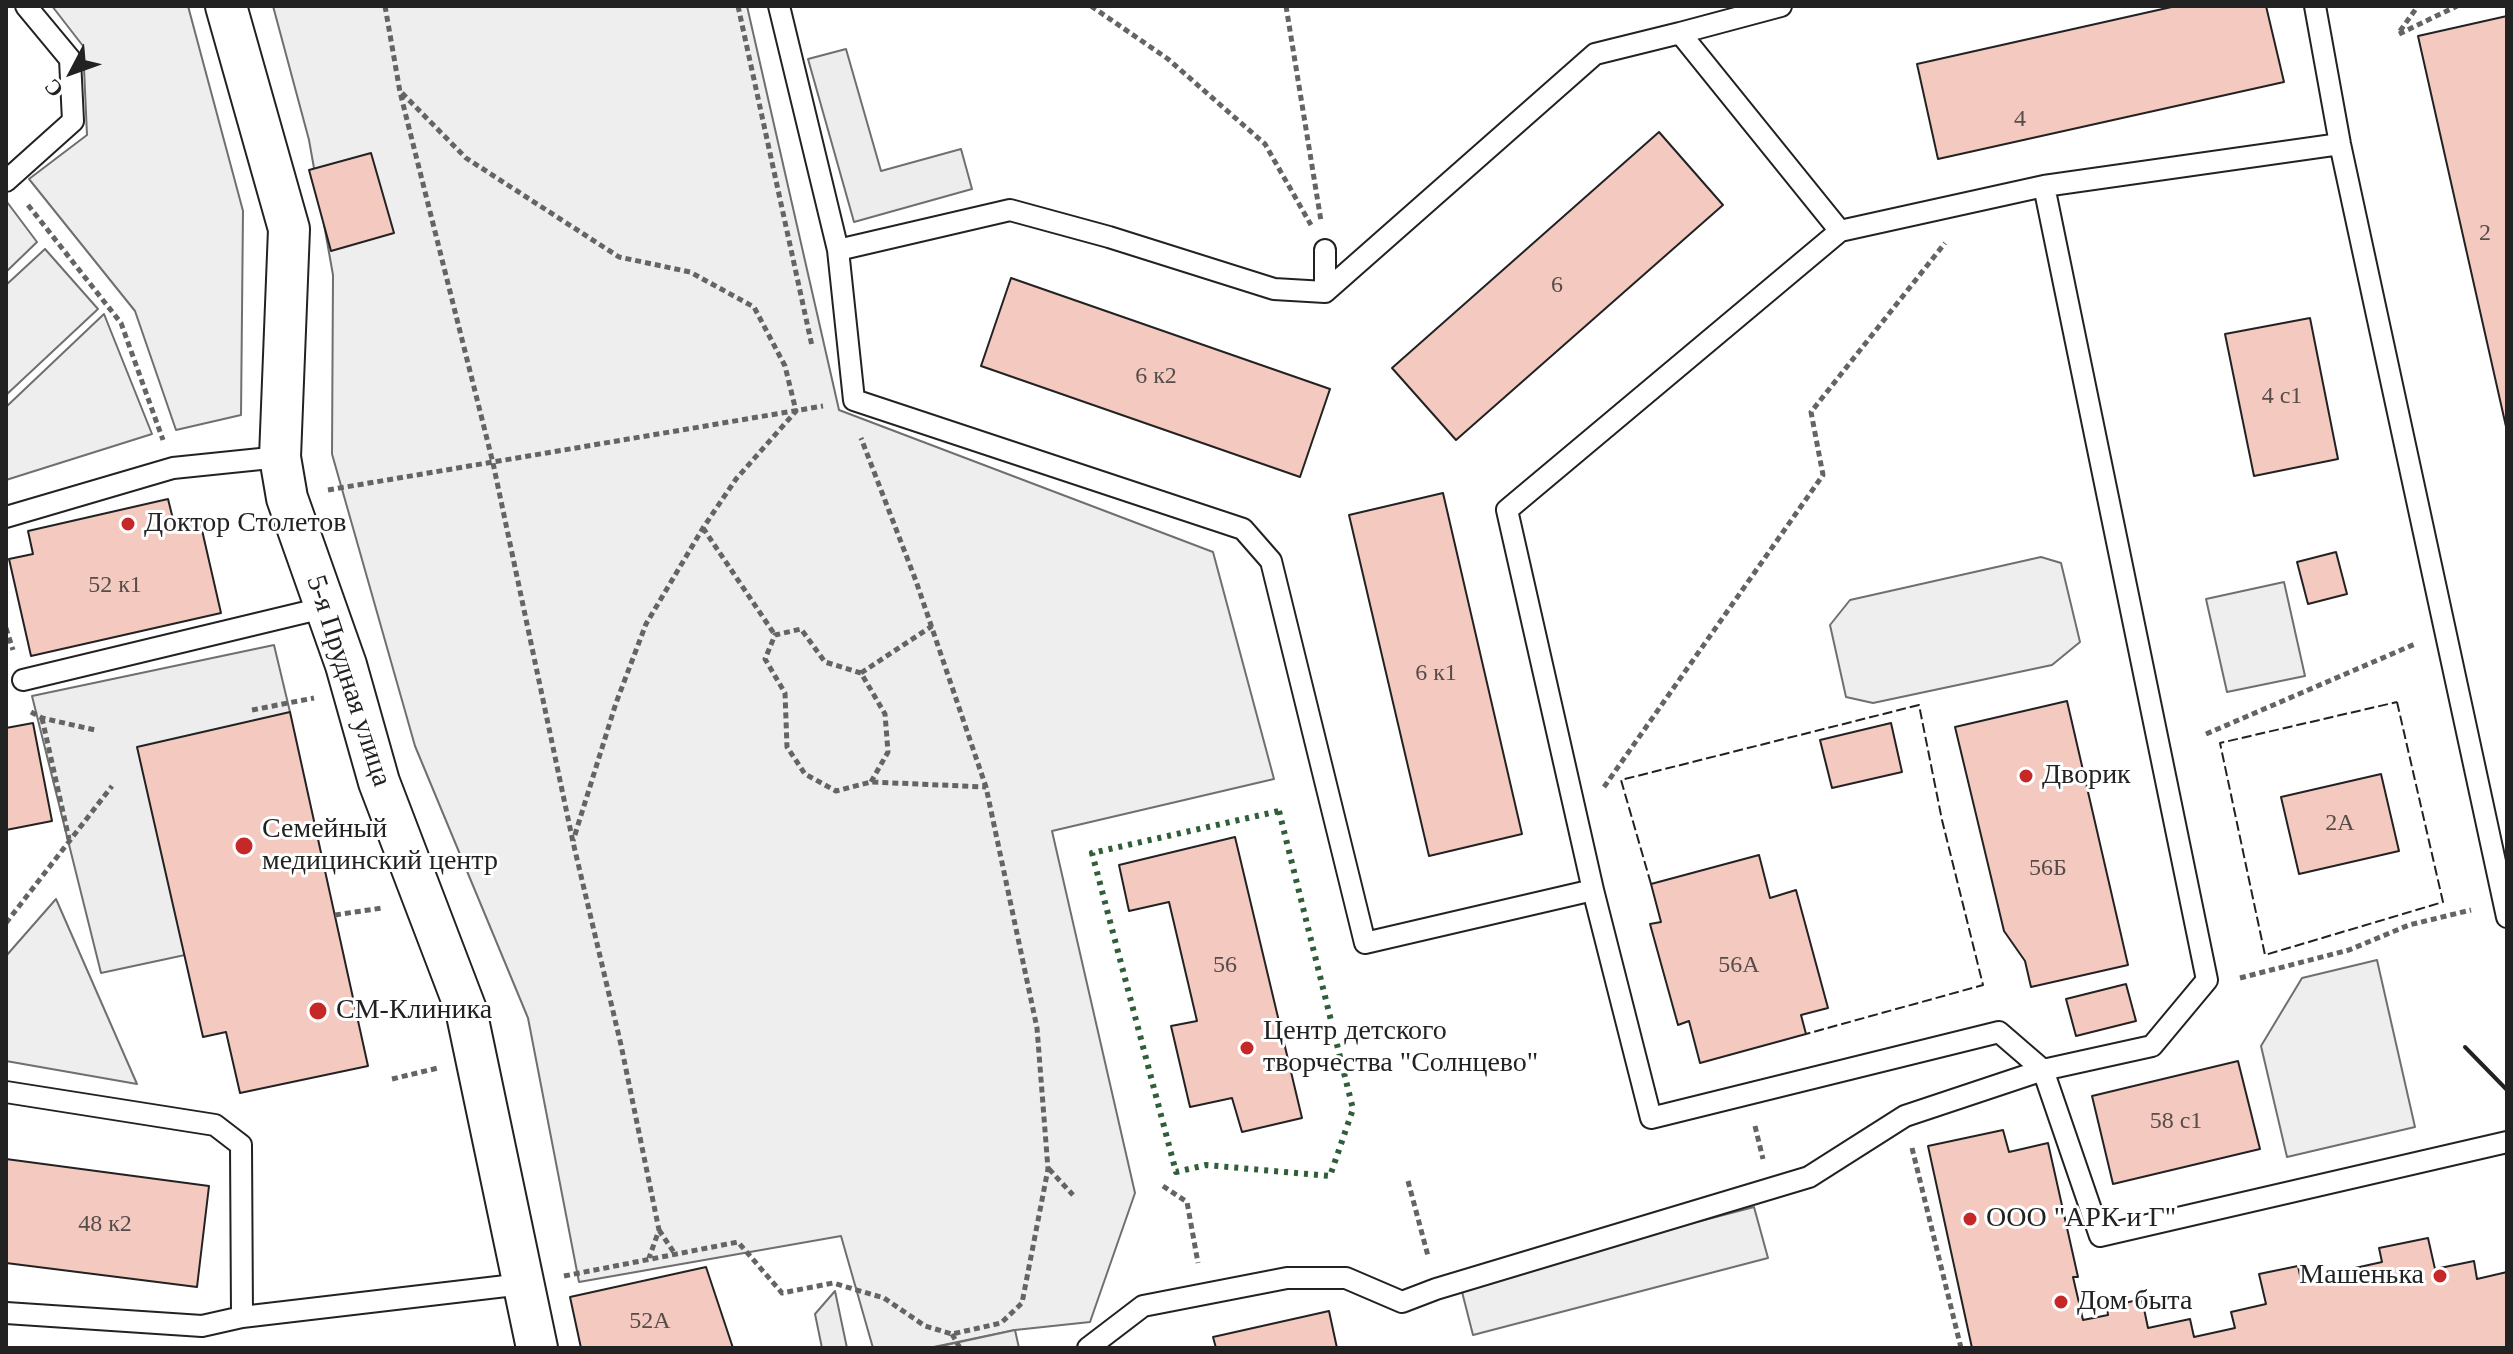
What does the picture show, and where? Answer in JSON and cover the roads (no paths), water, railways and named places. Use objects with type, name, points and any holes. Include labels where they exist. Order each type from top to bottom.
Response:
[{"type":"street","name":"5-я Прудная улица","points":[[226,6],[289,229],[280,457],[287,498],[327,607],[379,782],[466,1010],[538,1281],[537,1348]]},
{"type":"lane","points":[[7,180],[73,121],[70,59],[26,6]]},
{"type":"lane","points":[[779,6],[838,250],[854,400],[1243,529],[1271,561],[1365,943],[1593,890]]},
{"type":"lane","points":[[838,250],[1010,210],[1109,237],[1274,289],[1325,292],[1595,54],[1781,6]]},
{"type":"lane","points":[[2315,6],[2340,144],[2507,917]]},
{"type":"lane","points":[[1680,33],[1840,231]]},
{"type":"lane","points":[[2340,144],[2044,186],[1840,231],[1507,510],[1593,890],[1651,1118],[1999,1032],[2043,1070],[2100,1236],[2507,1142]]},
{"type":"lane","points":[[1088,1348],[1143,1306],[1287,1278],[1346,1278],[1402,1302],[1436,1289],[1809,1177],[1905,1116],[2043,1070],[2152,1046],[2207,980],[2044,186]]},
{"type":"lane","points":[[1325,250],[1325,292]]},
{"type":"lane","points":[[6,517],[173,468],[280,457]]},
{"type":"lane","points":[[23,680],[327,607]]},
{"type":"lane","points":[[6,1092],[215,1125],[241,1145],[242,1317]]},
{"type":"lane","points":[[6,1313],[202,1326],[242,1317],[538,1281]]},
{"type":"place","name":"Доктор Столетов","points":[[128,524]]},
{"type":"place","name":"Дворик","points":[[2026,776]]},
{"type":"place","name":"Семейный медицинский центр","points":[[244,846]]},
{"type":"place","name":"СМ-Клиника","points":[[318,1011]]},
{"type":"place","name":"Центр детского творчества \"Солнцево\"","points":[[1247,1048]]},
{"type":"place","name":"ООО \"АРК и Г\"","points":[[1970,1219]]},
{"type":"place","name":"Машенька","points":[[2440,1276]]},
{"type":"place","name":"Дом быта","points":[[2061,1302]]}]
